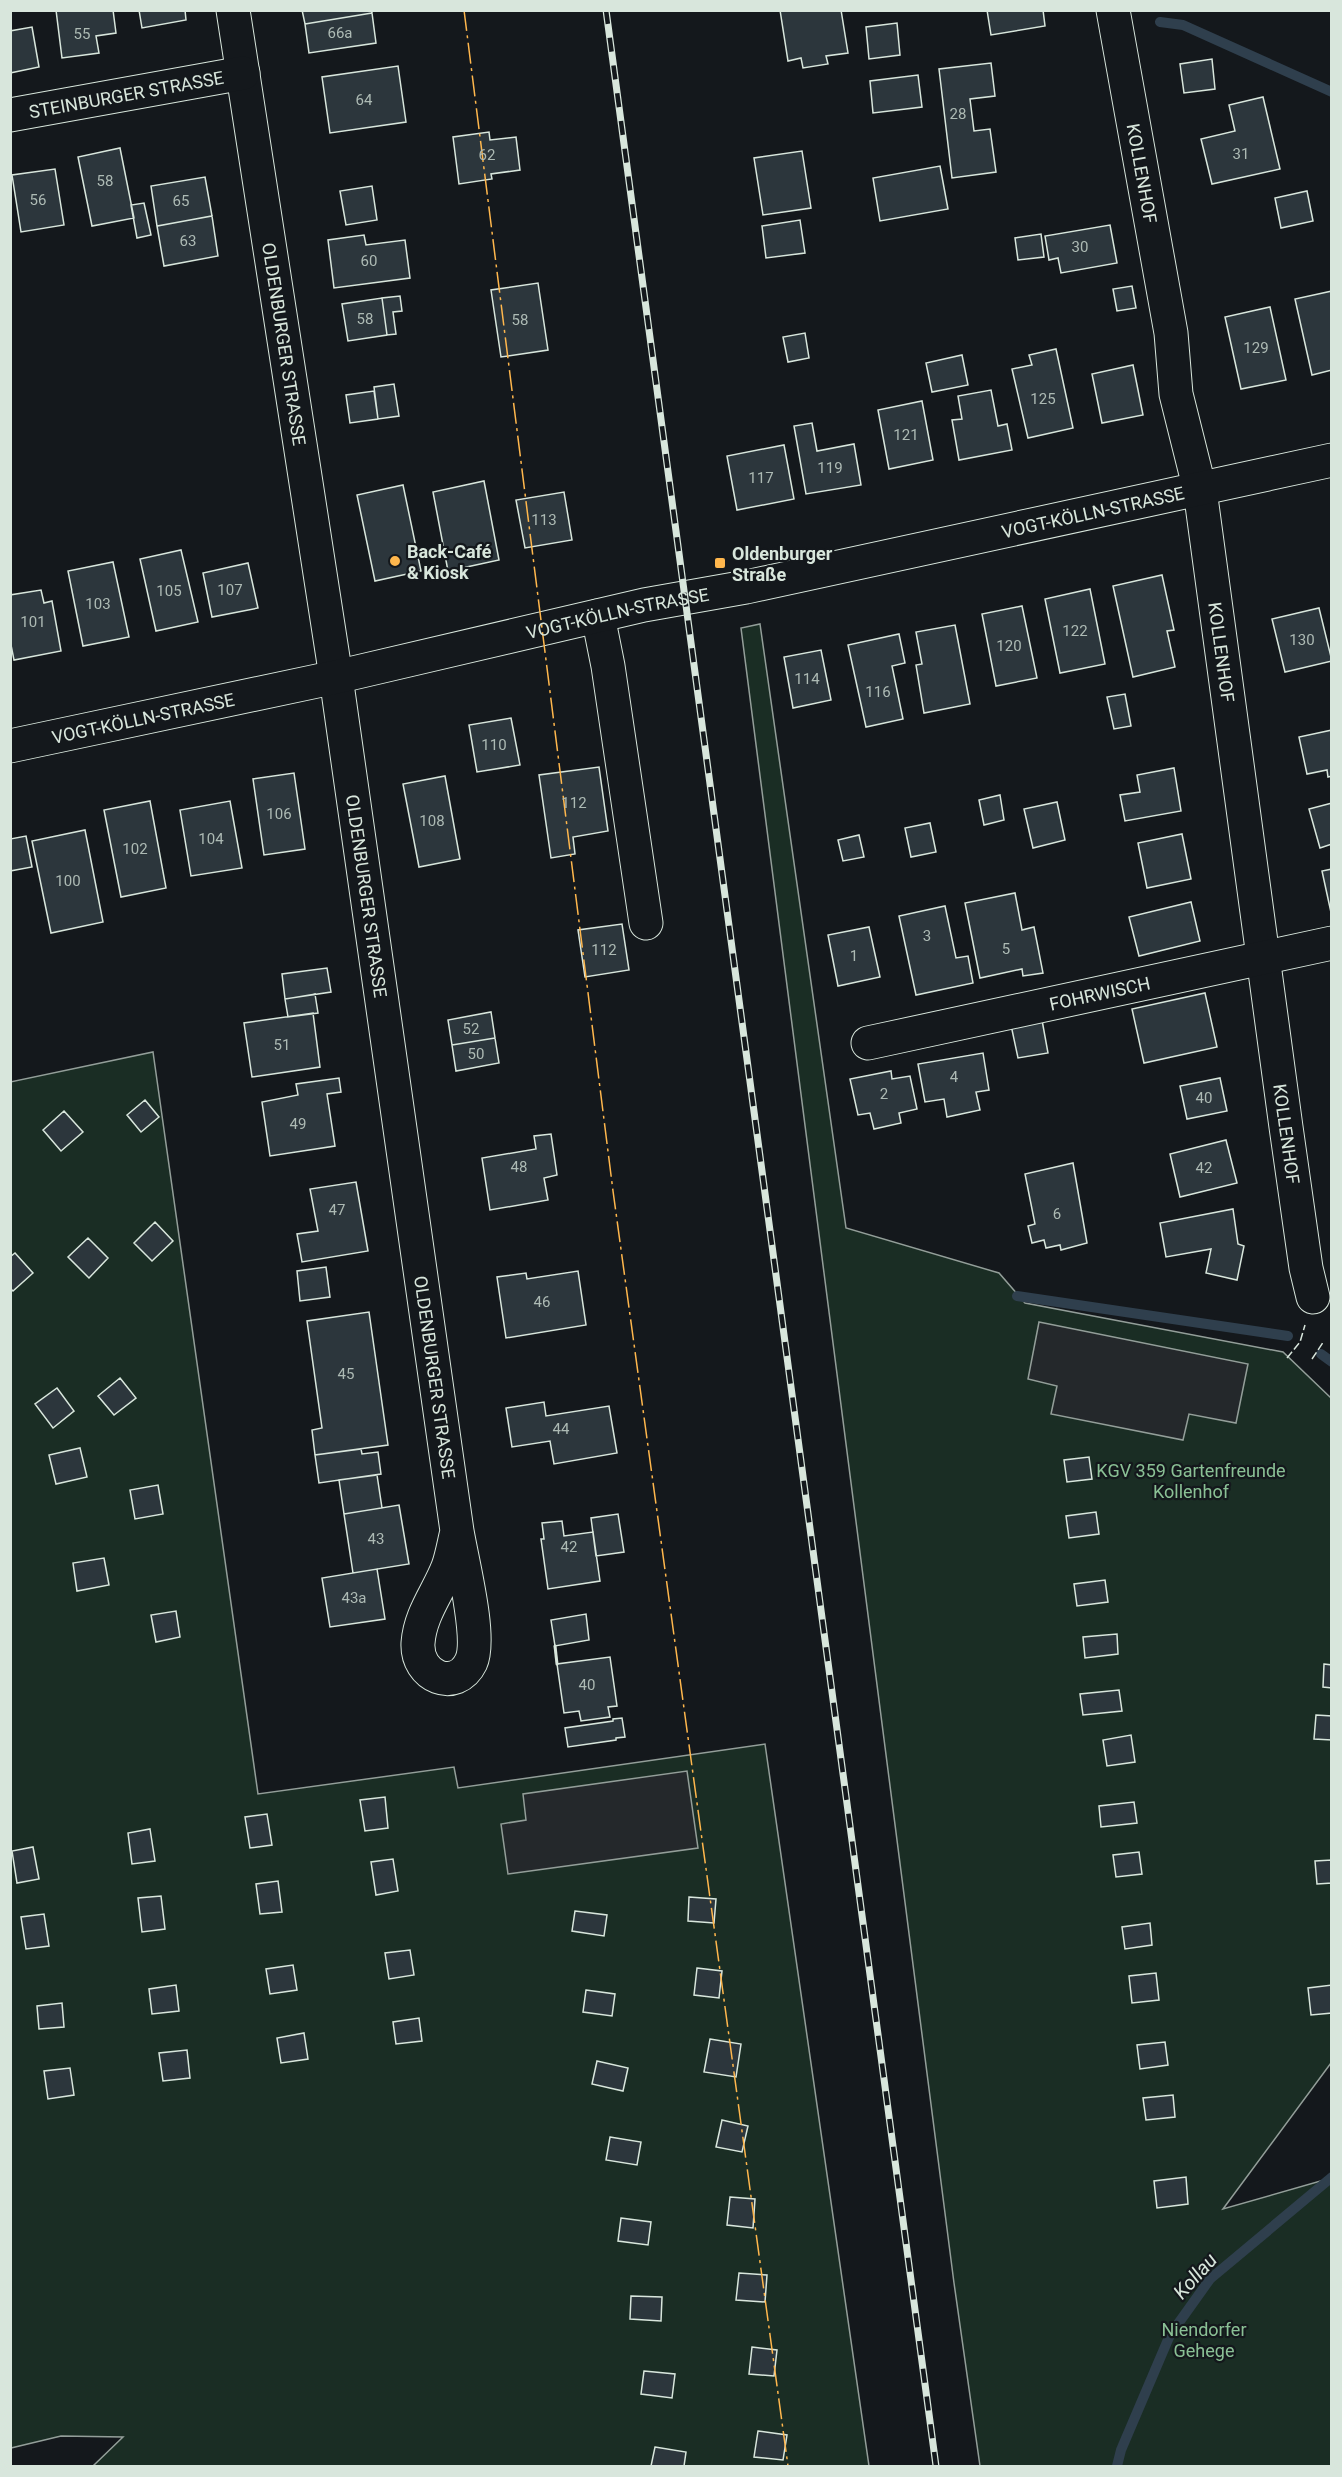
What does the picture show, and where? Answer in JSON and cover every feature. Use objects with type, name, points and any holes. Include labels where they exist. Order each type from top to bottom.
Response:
[{"type":"street","name":"OLDENBURGER STRASSE","points":[[233,10],[336,677],[457,1531]]},
{"type":"street","name":"KOLLENHOF","points":[[1113,10],[1171,333],[1176,394],[1200,490],[1306,1268],[1313,1297]]},
{"type":"street","name":"STEINBURGER STRASSE","points":[[10,115],[243,74]]},
{"type":"street","name":"VOGT-KÖLLN-STRASSE","points":[[10,746],[336,677],[644,604],[746,587],[1332,460]]},
{"type":"street","points":[[598,616],[608,666],[646,923]]},
{"type":"street","name":"FOHRWISCH","points":[[868,1043],[1332,943]]},
{"type":"green space","points":[[760,624],[846,1228],[999,1273],[1025,1303],[1283,1352],[1331,1398],[1331,2063],[1223,2209],[1331,2178],[1331,2466],[980,2466],[954,2283],[741,628]]},
{"type":"green space","points":[[153,1052],[258,1794],[454,1767],[458,1788],[765,1744],[869,2466],[93,2466],[123,2437],[61,2436],[11,2448],[10,1082]]},
{"type":"shaded area","points":[[1039,1322],[1248,1364],[1236,1423],[1189,1414],[1183,1440],[1051,1414],[1057,1386],[1028,1379]]},
{"type":"shaded area","points":[[687,1771],[698,1848],[508,1874],[501,1824],[526,1820],[523,1794]]},
{"type":"building","points":[[56,10],[113,10],[116,33],[96,36],[99,53],[62,58]]},
{"type":"building","points":[[139,10],[185,10],[186,20],[142,28]]},
{"type":"building","points":[[302,10],[371,10],[372,13],[305,24]]},
{"type":"building","points":[[780,10],[841,10],[848,53],[826,56],[828,64],[803,68],[801,58],[788,61]]},
{"type":"building","points":[[987,10],[1043,10],[1045,26],[991,35]]},
{"type":"building","points":[[372,13],[376,43],[309,53],[305,24]]},
{"type":"building","points":[[897,23],[900,55],[869,59],[866,27]]},
{"type":"building","points":[[32,27],[39,67],[10,73],[10,31]]},
{"type":"building","points":[[1212,59],[1215,89],[1184,93],[1180,64]]},
{"type":"building","points":[[991,63],[995,96],[970,99],[974,131],[990,129],[996,172],[952,178],[939,69]]},
{"type":"building","points":[[398,66],[406,122],[330,133],[322,77]]},
{"type":"building","points":[[918,75],[922,107],[873,113],[870,81]]},
{"type":"building","points":[[1263,97],[1280,169],[1212,184],[1201,139],[1235,131],[1229,105]]},
{"type":"building","points":[[489,132],[490,140],[516,137],[520,170],[491,174],[492,179],[459,184],[453,137]]},
{"type":"building","points":[[120,148],[134,218],[92,226],[78,157]]},
{"type":"building","points":[[802,151],[811,208],[763,215],[754,158]]},
{"type":"building","points":[[940,166],[948,209],[880,221],[873,178]]},
{"type":"building","points":[[55,169],[64,225],[21,232],[12,175]]},
{"type":"building","points":[[205,177],[212,216],[157,226],[151,186]]},
{"type":"building","points":[[372,186],[377,220],[346,225],[340,191]]},
{"type":"building","points":[[1307,191],[1313,221],[1281,228],[1275,198]]},
{"type":"building","points":[[144,203],[151,235],[137,238],[131,205]]},
{"type":"building","points":[[212,216],[218,256],[164,266],[157,226]]},
{"type":"building","points":[[800,220],[805,253],[766,258],[762,226]]},
{"type":"building","points":[[1110,225],[1117,263],[1061,273],[1058,258],[1049,260],[1045,236]]},
{"type":"building","points":[[1041,234],[1044,257],[1018,260],[1015,238]]},
{"type":"building","points":[[364,235],[366,245],[405,240],[410,278],[334,288],[328,240]]},
{"type":"building","points":[[538,283],[548,350],[501,357],[491,290]]},
{"type":"building","points":[[1132,286],[1136,308],[1117,311],[1113,289]]},
{"type":"building","points":[[1332,291],[1332,370],[1312,375],[1295,299]]},
{"type":"building","points":[[400,296],[402,311],[393,312],[396,334],[387,335],[382,298]]},
{"type":"building","points":[[382,298],[387,335],[348,341],[342,304]]},
{"type":"building","points":[[1270,307],[1286,380],[1241,389],[1225,317]]},
{"type":"building","points":[[805,333],[809,358],[788,362],[783,337]]},
{"type":"building","points":[[1056,349],[1073,428],[1028,438],[1012,369],[1032,365],[1029,355]]},
{"type":"building","points":[[962,355],[968,385],[932,392],[926,363]]},
{"type":"building","points":[[1133,365],[1143,415],[1102,423],[1092,374]]},
{"type":"building","points":[[394,384],[399,416],[378,419],[374,387]]},
{"type":"building","points":[[991,390],[998,426],[1007,424],[1012,450],[959,460],[952,420],[962,419],[958,396]]},
{"type":"building","points":[[374,391],[378,419],[350,423],[346,395]]},
{"type":"building","points":[[922,401],[933,460],[889,469],[878,410]]},
{"type":"building","points":[[812,423],[817,451],[854,444],[861,485],[806,494],[794,426]]},
{"type":"building","points":[[784,445],[794,499],[737,510],[727,456]]},
{"type":"building","points":[[484,481],[499,560],[448,571],[433,492]]},
{"type":"building","points":[[403,485],[421,571],[375,581],[357,495]]},
{"type":"building","points":[[564,492],[572,540],[525,548],[516,500]]},
{"type":"building","points":[[181,550],[198,622],[156,631],[140,559]]},
{"type":"building","points":[[113,562],[129,637],[83,646],[68,571]]},
{"type":"building","points":[[248,563],[258,608],[212,617],[203,573]]},
{"type":"building","points":[[1162,575],[1174,630],[1167,631],[1175,667],[1133,677],[1113,586]]},
{"type":"building","points":[[1090,589],[1105,664],[1060,673],[1045,599]]},
{"type":"building","points":[[41,590],[44,603],[52,601],[61,651],[14,660],[10,640],[10,595]]},
{"type":"building","points":[[1022,606],[1037,678],[996,686],[982,614]]},
{"type":"building","points":[[1319,608],[1332,661],[1285,672],[1272,619]]},
{"type":"building","points":[[955,625],[970,704],[924,713],[916,665],[922,664],[916,632]]},
{"type":"building","points":[[899,634],[905,663],[892,666],[903,719],[866,727],[848,645]]},
{"type":"building","points":[[821,650],[831,700],[793,708],[784,657]]},
{"type":"building","points":[[1125,694],[1131,726],[1114,729],[1107,697]]},
{"type":"building","points":[[511,718],[520,765],[477,772],[469,725]]},
{"type":"building","points":[[1332,730],[1332,776],[1328,777],[1327,770],[1307,774],[1299,737]]},
{"type":"building","points":[[599,767],[608,831],[573,837],[575,854],[551,858],[539,775]]},
{"type":"building","points":[[1174,768],[1181,811],[1125,821],[1120,795],[1140,792],[1137,775]]},
{"type":"building","points":[[294,773],[305,849],[264,855],[253,779]]},
{"type":"building","points":[[445,776],[460,859],[419,867],[403,784]]},
{"type":"building","points":[[1000,795],[1004,820],[984,825],[979,800]]},
{"type":"building","points":[[150,801],[166,888],[121,897],[104,810]]},
{"type":"building","points":[[230,801],[242,868],[191,876],[180,810]]},
{"type":"building","points":[[1057,802],[1065,840],[1033,848],[1024,809]]},
{"type":"building","points":[[1332,803],[1332,844],[1320,848],[1309,809]]},
{"type":"building","points":[[930,823],[936,852],[911,857],[905,828]]},
{"type":"building","points":[[85,830],[103,922],[51,933],[32,841]]},
{"type":"building","points":[[1182,834],[1191,879],[1147,888],[1138,843]]},
{"type":"building","points":[[859,835],[864,857],[843,861],[838,840]]},
{"type":"building","points":[[26,836],[32,867],[10,871],[10,839]]},
{"type":"building","points":[[1332,869],[1332,917],[1322,871]]},
{"type":"building","points":[[1015,893],[1022,930],[1034,927],[1043,973],[1023,976],[1022,969],[980,978],[965,903]]},
{"type":"building","points":[[1191,902],[1200,941],[1139,956],[1129,917]]},
{"type":"building","points":[[945,906],[956,958],[968,956],[973,983],[916,995],[899,916]]},
{"type":"building","points":[[622,924],[629,970],[585,977],[578,930]]},
{"type":"building","points":[[869,927],[880,977],[838,986],[828,935]]},
{"type":"building","points":[[327,968],[331,992],[285,999],[282,974]]},
{"type":"building","points":[[1205,993],[1217,1047],[1144,1063],[1132,1009]]},
{"type":"building","points":[[315,994],[318,1013],[288,1017],[285,999]]},
{"type":"building","points":[[491,1012],[495,1038],[452,1045],[448,1020]]},
{"type":"building","points":[[313,1013],[320,1067],[252,1077],[244,1023]]},
{"type":"building","points":[[1042,1020],[1048,1053],[1018,1058],[1011,1025]]},
{"type":"building","points":[[495,1038],[499,1063],[456,1071],[452,1045]]},
{"type":"building","points":[[983,1053],[989,1090],[976,1092],[980,1110],[947,1117],[944,1099],[925,1102],[918,1064]]},
{"type":"building","points":[[891,1071],[892,1079],[910,1076],[917,1109],[899,1113],[901,1123],[874,1129],[870,1113],[858,1115],[850,1079]]},
{"type":"building","points":[[339,1078],[341,1092],[327,1094],[335,1146],[270,1156],[262,1102],[298,1095],[296,1084]]},
{"type":"building","points":[[1220,1078],[1227,1111],[1187,1119],[1180,1086]]},
{"type":"building","points":[[145,1100],[159,1117],[141,1132],[127,1115]]},
{"type":"building","points":[[64,1111],[83,1132],[61,1151],[43,1130]]},
{"type":"building","points":[[551,1134],[557,1175],[544,1178],[548,1200],[490,1210],[482,1158],[536,1149],[534,1136]]},
{"type":"building","points":[[1226,1140],[1237,1183],[1180,1197],[1170,1154]]},
{"type":"building","points":[[1073,1163],[1087,1243],[1061,1250],[1060,1245],[1046,1248],[1044,1240],[1032,1243],[1028,1226],[1035,1224],[1025,1174]]},
{"type":"building","points":[[356,1182],[368,1251],[302,1262],[297,1234],[318,1231],[310,1189]]},
{"type":"building","points":[[1233,1209],[1238,1244],[1244,1246],[1237,1280],[1206,1273],[1211,1249],[1166,1257],[1160,1223]]},
{"type":"building","points":[[155,1222],[173,1241],[152,1261],[134,1243]]},
{"type":"building","points":[[88,1238],[108,1258],[89,1278],[68,1257]]},
{"type":"building","points":[[15,1253],[33,1273],[13,1291],[10,1288],[10,1257]]},
{"type":"building","points":[[326,1267],[330,1297],[300,1301],[297,1271]]},
{"type":"building","points":[[578,1271],[586,1325],[506,1338],[497,1277],[526,1273],[527,1279]]},
{"type":"building","points":[[369,1312],[388,1445],[315,1455],[312,1430],[322,1428],[307,1321]]},
{"type":"building","points":[[120,1378],[136,1398],[114,1415],[98,1396]]},
{"type":"building","points":[[57,1388],[74,1411],[53,1428],[35,1404]]},
{"type":"building","points":[[544,1402],[546,1416],[609,1406],[617,1453],[554,1464],[550,1441],[512,1447],[506,1408]]},
{"type":"building","points":[[80,1448],[87,1477],[56,1484],[49,1455]]},
{"type":"building","points":[[361,1449],[362,1454],[378,1452],[381,1474],[319,1483],[315,1455]]},
{"type":"building","points":[[1089,1457],[1092,1479],[1067,1482],[1064,1460]]},
{"type":"building","points":[[377,1475],[382,1508],[344,1514],[339,1480]]},
{"type":"building","points":[[158,1485],[163,1514],[135,1519],[130,1490]]},
{"type":"building","points":[[399,1505],[409,1564],[353,1573],[344,1514]]},
{"type":"building","points":[[1096,1512],[1099,1534],[1069,1538],[1066,1516]]},
{"type":"building","points":[[618,1514],[624,1552],[596,1556],[591,1518]]},
{"type":"building","points":[[562,1521],[564,1536],[593,1532],[600,1581],[548,1589],[541,1539],[544,1539],[542,1523]]},
{"type":"building","points":[[104,1558],[109,1585],[77,1591],[73,1563]]},
{"type":"building","points":[[377,1569],[385,1619],[330,1627],[322,1578]]},
{"type":"building","points":[[1105,1580],[1108,1602],[1077,1606],[1074,1584]]},
{"type":"building","points":[[176,1611],[180,1637],[156,1642],[151,1615]]},
{"type":"building","points":[[586,1614],[589,1640],[555,1646],[551,1620]]},
{"type":"building","points":[[1117,1634],[1118,1654],[1085,1658],[1083,1637]]},
{"type":"building","points":[[610,1657],[617,1706],[608,1707],[610,1717],[581,1721],[579,1711],[564,1713],[557,1664]]},
{"type":"building","points":[[1324,1664],[1332,1665],[1332,1688],[1323,1687]]},
{"type":"building","points":[[1119,1690],[1122,1711],[1083,1715],[1080,1694]]},
{"type":"building","points":[[1316,1715],[1332,1716],[1332,1740],[1314,1739]]},
{"type":"building","points":[[622,1718],[625,1737],[568,1747],[565,1728]]},
{"type":"building","points":[[1131,1735],[1135,1762],[1107,1766],[1103,1740]]},
{"type":"building","points":[[385,1797],[388,1828],[365,1831],[360,1800]]},
{"type":"building","points":[[1134,1802],[1137,1823],[1101,1827],[1099,1806]]},
{"type":"building","points":[[267,1814],[272,1845],[250,1848],[245,1817]]},
{"type":"building","points":[[150,1829],[155,1861],[132,1864],[128,1833]]},
{"type":"building","points":[[33,1847],[39,1879],[17,1883],[12,1851]]},
{"type":"building","points":[[1139,1852],[1142,1874],[1116,1877],[1113,1855]]},
{"type":"building","points":[[393,1859],[398,1891],[376,1895],[371,1862]]},
{"type":"building","points":[[1332,1860],[1332,1883],[1317,1884],[1315,1861]]},
{"type":"building","points":[[278,1881],[282,1912],[260,1914],[256,1884]]},
{"type":"building","points":[[161,1896],[165,1929],[142,1932],[138,1898]]},
{"type":"building","points":[[689,1897],[716,1899],[714,1923],[688,1921]]},
{"type":"building","points":[[575,1911],[607,1915],[604,1936],[572,1931]]},
{"type":"building","points":[[44,1914],[49,1946],[26,1949],[21,1917]]},
{"type":"building","points":[[1150,1923],[1152,1945],[1125,1949],[1122,1927]]},
{"type":"building","points":[[410,1950],[414,1975],[389,1979],[385,1953]]},
{"type":"building","points":[[293,1965],[297,1990],[270,1994],[266,1969]]},
{"type":"building","points":[[697,1968],[722,1971],[719,1998],[694,1995]]},
{"type":"building","points":[[1156,1973],[1159,2000],[1132,2003],[1129,1976]]},
{"type":"building","points":[[176,1985],[179,2011],[152,2014],[149,1989]]},
{"type":"building","points":[[1332,1985],[1332,2013],[1311,2015],[1308,1988]]},
{"type":"building","points":[[586,1990],[615,1994],[612,2016],[583,2012]]},
{"type":"building","points":[[62,2003],[64,2027],[39,2029],[37,2006]]},
{"type":"building","points":[[419,2018],[422,2041],[396,2044],[393,2022]]},
{"type":"building","points":[[304,2033],[308,2059],[281,2063],[277,2038]]},
{"type":"building","points":[[710,2039],[741,2044],[736,2077],[704,2072]]},
{"type":"building","points":[[1165,2042],[1168,2065],[1140,2069],[1137,2045]]},
{"type":"building","points":[[187,2050],[190,2078],[163,2081],[159,2053]]},
{"type":"building","points":[[597,2061],[628,2068],[623,2091],[592,2084]]},
{"type":"building","points":[[70,2068],[74,2095],[48,2099],[44,2071]]},
{"type":"building","points":[[1173,2095],[1175,2117],[1146,2120],[1143,2098]]},
{"type":"building","points":[[722,2120],[748,2126],[742,2152],[716,2147]]},
{"type":"building","points":[[610,2137],[641,2142],[637,2165],[606,2160]]},
{"type":"building","points":[[1186,2177],[1188,2204],[1157,2208],[1154,2181]]},
{"type":"building","points":[[730,2197],[755,2199],[753,2228],[727,2225]]},
{"type":"building","points":[[621,2218],[651,2222],[648,2245],[618,2241]]},
{"type":"building","points":[[739,2273],[767,2275],[765,2302],[736,2300]]},
{"type":"building","points":[[631,2296],[662,2297],[661,2321],[630,2319]]},
{"type":"building","points":[[752,2347],[777,2350],[774,2376],[749,2374]]},
{"type":"building","points":[[644,2371],[675,2374],[672,2398],[641,2394]]},
{"type":"building","points":[[758,2431],[787,2435],[783,2460],[754,2457]]},
{"type":"building","points":[[655,2447],[686,2452],[684,2466],[651,2466]]},
{"type":"waterway","points":[[1160,22],[1183,25],[1332,92]]},
{"type":"waterway","points":[[1017,1296],[1288,1336]]},
{"type":"waterway","points":[[1321,1354],[1332,1362]]},
{"type":"waterway","name":"Kollau","points":[[1117,2466],[1121,2450],[1170,2335],[1210,2279],[1332,2177]]},
{"type":"railway","points":[[606,10],[936,2466]]},
{"type":"fence","points":[[1287,1358],[1300,1342],[1305,1325]]},
{"type":"fence","points":[[1312,1359],[1324,1341]]},
{"type":"wall","points":[[555,1646],[557,1664]]},
{"type":"power","points":[[464,10],[613,1191],[788,2466]]},
{"type":"place","name":"Back-Café & Kiosk","points":[[395,561]]},
{"type":"place","name":"Oldenburger Straße","points":[[720,563]]},
{"type":"park label","name":"KGV 359 Gartenfreunde Kollenhof","points":[[1191,1480]]},
{"type":"park label","name":"Niendorfer Gehege","points":[[1204,2339]]}]
